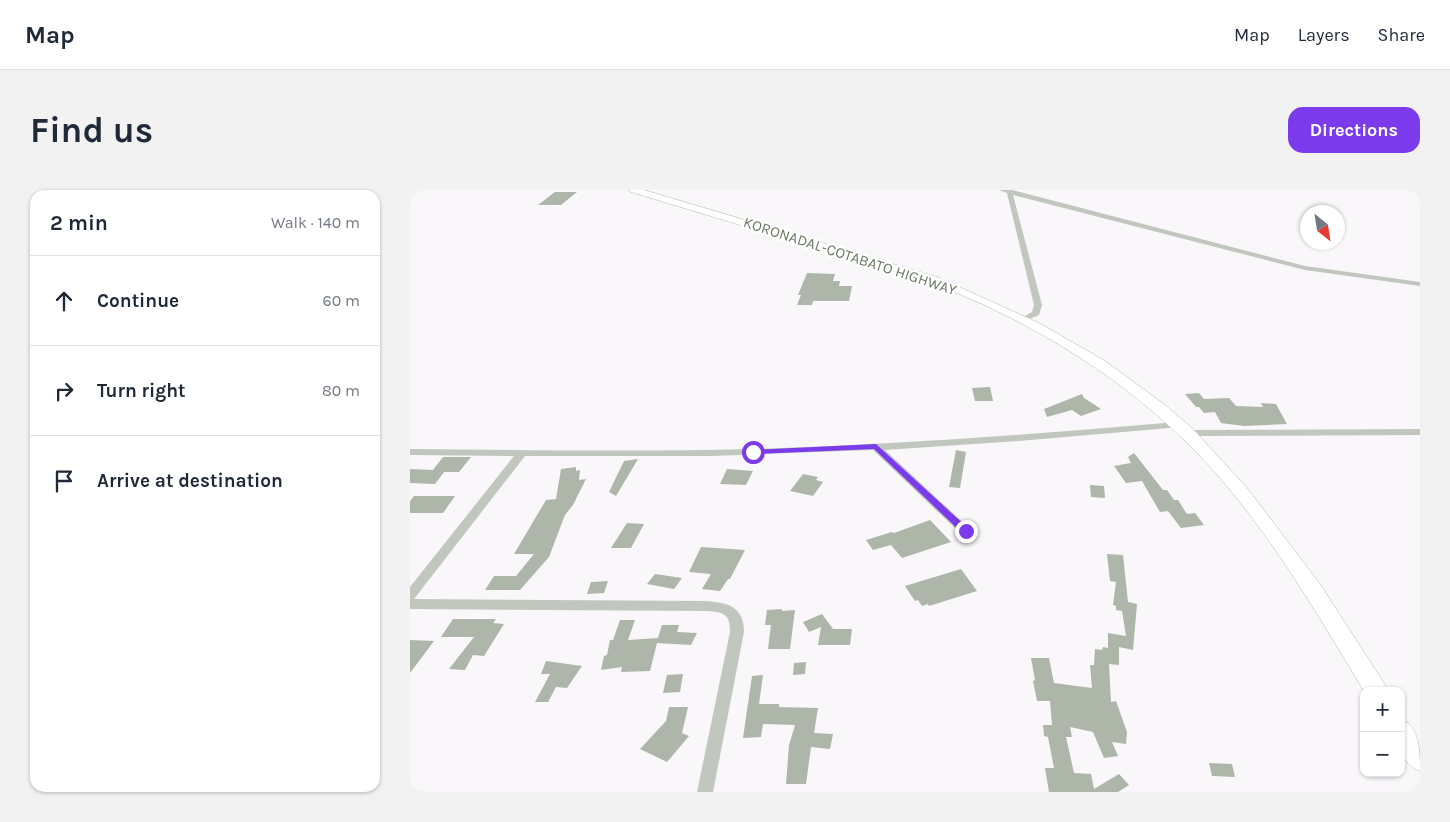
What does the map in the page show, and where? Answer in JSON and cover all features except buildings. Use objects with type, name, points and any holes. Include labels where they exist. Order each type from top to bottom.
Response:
[{"type":"highway","name":"KORONADAL-COTABATO HIGHWAY","points":[[634,190],[916,274],[974,296],[1022,320],[1112,374],[1182,429],[1236,486],[1323,604],[1375,687]]},
{"type":"highway","points":[[1402,732],[1420,760]]},
{"type":"street","points":[[1022,320],[1036,312],[1038,305],[1007,191],[1305,268],[1420,284]]},
{"type":"street","points":[[410,452],[753,452],[876,447],[1182,429],[1420,432]]},
{"type":"street","points":[[876,447],[966,531]]},
{"type":"street","points":[[410,596],[522,453]]},
{"type":"street","points":[[410,604],[707,606],[728,610],[735,616],[738,623],[737,632],[705,792]]},
{"type":"route","points":[[753,452],[876,447],[966,531]]}]
